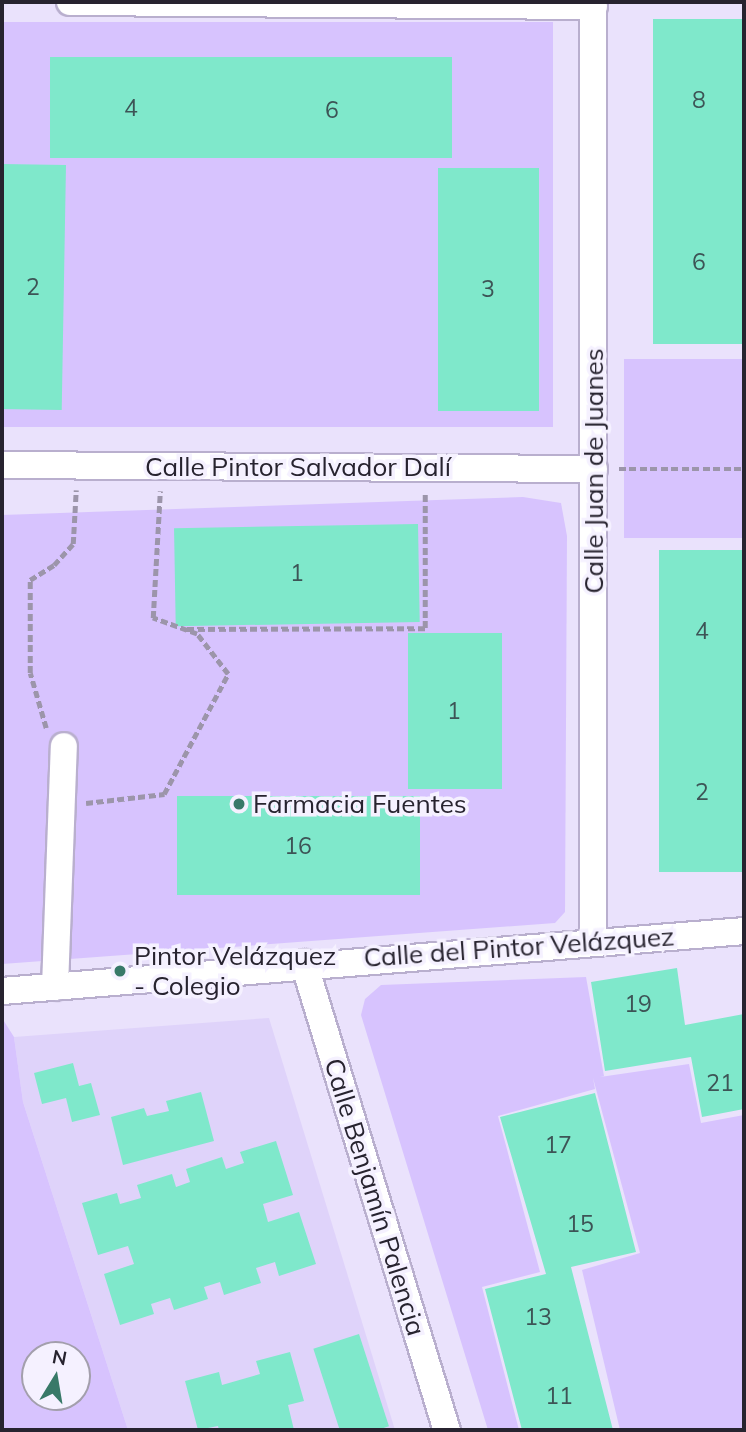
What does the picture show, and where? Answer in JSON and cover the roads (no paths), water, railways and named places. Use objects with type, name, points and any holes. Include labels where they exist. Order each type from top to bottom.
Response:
[{"type":"street","points":[[69,2],[594,4]]},
{"type":"street","name":"Calle Juan de Juanes","points":[[593,940],[594,4]]},
{"type":"street","name":"Calle Pintor Salvador Dalí","points":[[2,464],[594,469]]},
{"type":"street","points":[[55,987],[64,746]]},
{"type":"street","name":"Calle del Pintor Velázquez","points":[[2,991],[304,963],[744,931]]},
{"type":"street","name":"Calle Benjamín Palencia","points":[[304,963],[447,1430]]},
{"type":"place","name":"Farmacia Fuentes","points":[[239,804]]},
{"type":"place","name":"Pintor Velázquez - Colegio","points":[[120,971]]}]
